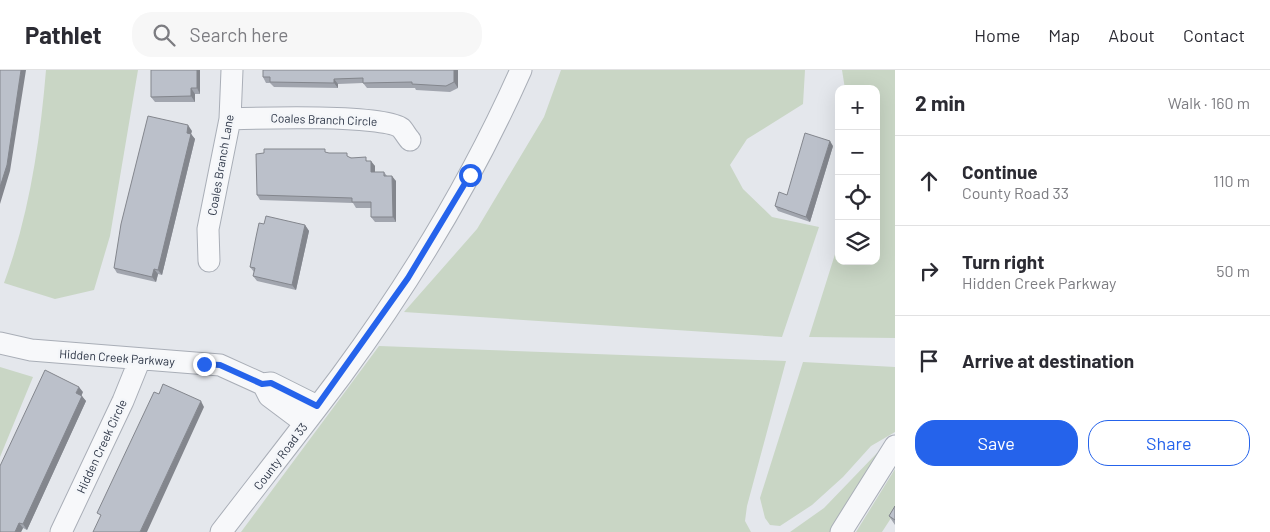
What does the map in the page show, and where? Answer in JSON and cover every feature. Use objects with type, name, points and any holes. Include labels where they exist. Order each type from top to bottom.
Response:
[{"type":"street","name":"Coales Branch Lane","points":[[209,261],[208,229],[211,206],[230,119],[232,70]]},
{"type":"street","name":"County Road 33","points":[[222,532],[374,328],[438,230],[470,175],[521,70]]},
{"type":"street","name":"Coales Branch Circle","points":[[230,119],[282,117],[383,121],[401,128],[410,140]]},
{"type":"street","name":"Hidden Creek Parkway","points":[[0,343],[8,347],[31,350],[220,365],[262,384],[269,396],[311,415]]},
{"type":"street","name":"Hidden Creek Circle","points":[[61,532],[123,401],[140,359]]},
{"type":"street","points":[[840,532],[895,446]]},
{"type":"green space","points":[[46,70],[138,70],[110,236],[94,290],[55,299],[4,283],[13,258],[27,205],[37,151]]},
{"type":"green space","points":[[561,70],[805,70],[803,104],[747,139],[730,165],[743,189],[772,217],[819,227],[782,337],[404,312],[477,229],[544,117]]},
{"type":"green space","points":[[842,70],[895,70],[895,338],[809,337],[835,254],[835,265],[880,265],[880,85],[844,85]]},
{"type":"green space","points":[[379,346],[786,361],[747,506],[745,521],[751,532],[241,532]]},
{"type":"green space","points":[[803,362],[895,367],[895,432],[871,446],[843,477],[812,505],[780,526],[770,525],[765,518],[760,498]]},
{"type":"green space","points":[[0,367],[33,377],[0,457]]},
{"type":"green space","points":[[883,450],[836,532],[790,532],[824,508],[877,453]]},
{"type":"green space","points":[[895,469],[895,512],[882,532],[856,532]]},
{"type":"building","points":[[0,70],[21,70],[7,165],[0,187]]},
{"type":"building","points":[[151,70],[197,70],[197,88],[191,88],[191,96],[151,97]]},
{"type":"building","points":[[263,70],[454,70],[454,82],[446,86],[412,84],[412,82],[363,83],[363,78],[334,79],[334,83],[270,82],[270,77],[263,77]]},
{"type":"building","points":[[148,116],[188,125],[187,133],[191,134],[158,270],[154,269],[152,277],[114,268],[121,224]]},
{"type":"building","points":[[805,133],[830,141],[806,217],[775,206],[779,192],[787,195]]},
{"type":"building","points":[[264,149],[325,149],[325,152],[329,153],[347,153],[347,156],[351,158],[366,157],[366,161],[371,161],[371,172],[384,172],[384,176],[392,176],[393,217],[371,217],[371,202],[352,202],[352,198],[257,195],[256,154],[264,153]]},
{"type":"building","points":[[266,216],[305,225],[292,285],[253,276],[255,268],[250,267],[259,223],[264,224]]},
{"type":"building","points":[[45,370],[79,387],[76,393],[82,396],[23,524],[19,523],[15,532],[0,532],[0,466]]},
{"type":"building","points":[[163,384],[201,401],[140,532],[93,532],[101,515],[97,513],[154,392],[159,394]]},
{"type":"building","points":[[895,506],[895,520],[889,516]]},
{"type":"route","points":[[204,364],[220,365],[262,384],[271,383],[317,406],[341,375],[408,278],[470,175]]}]
